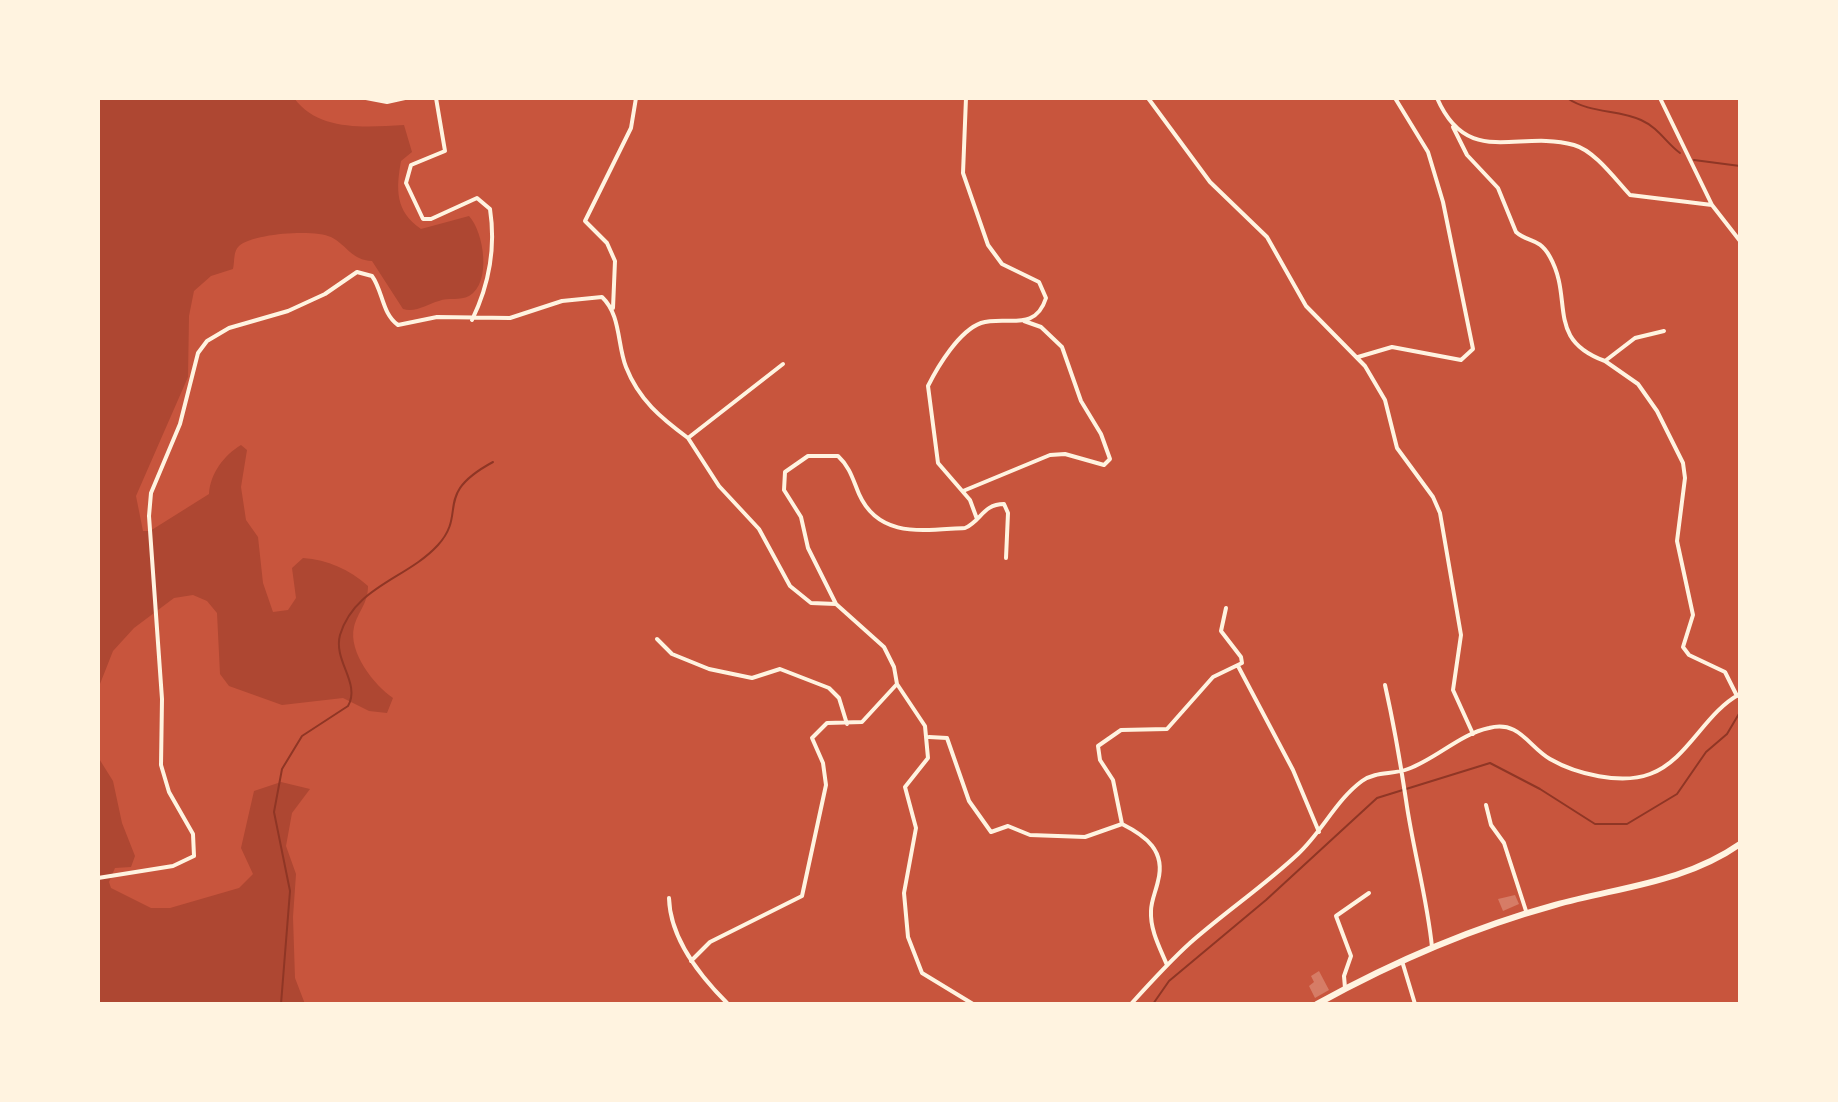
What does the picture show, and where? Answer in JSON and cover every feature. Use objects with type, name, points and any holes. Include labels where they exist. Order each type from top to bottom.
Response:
[{"type":"main road","points":[[1317,1004],[1401,959],[1432,947],[1527,914],[1668,880],[1702,867],[1740,844]]},
{"type":"street","points":[[366,98],[387,102],[405,98]]},
{"type":"street","points":[[436,98],[445,151],[411,165],[406,183],[417,212],[423,219],[431,219],[471,199],[482,199],[490,209],[492,255],[485,293],[472,320]]},
{"type":"street","points":[[636,98],[631,128],[585,221],[607,243],[615,261],[613,308],[627,369],[641,397],[653,411],[688,438],[719,486],[759,529],[790,586],[811,603],[836,604]]},
{"type":"street","points":[[966,98],[963,173],[988,245],[1002,264],[1039,282],[1044,290],[1043,309],[1024,321]]},
{"type":"street","points":[[1148,98],[1210,182],[1267,237],[1306,306],[1358,357],[1385,400],[1397,448],[1433,497],[1440,513],[1461,635],[1453,690],[1473,734]]},
{"type":"street","points":[[1358,357],[1392,347],[1461,360],[1473,349],[1443,202],[1428,152],[1395,98]]},
{"type":"street","points":[[1131,1004],[1167,965],[1279,872],[1319,832],[1350,790],[1366,778],[1386,771],[1404,771],[1473,734],[1502,726],[1514,728],[1549,759],[1587,772],[1629,778],[1660,769],[1717,710],[1738,695],[1725,672],[1689,655],[1683,647],[1693,615],[1677,541],[1685,478],[1675,443],[1638,384],[1568,336],[1561,317],[1559,279],[1550,255],[1536,240],[1516,232],[1498,188],[1467,155],[1437,98]]},
{"type":"street","points":[[1660,98],[1712,205],[1740,241]]},
{"type":"street","points":[[1453,127],[1468,138],[1484,141],[1576,145],[1613,175],[1630,195],[1712,205]]},
{"type":"street","points":[[98,878],[173,866],[194,856],[193,834],[169,792],[161,765],[162,699],[149,516],[151,493],[180,424],[198,353],[215,334],[288,311],[325,294],[357,272],[372,276],[380,289],[387,313],[398,325],[437,317],[472,320],[510,318],[562,301],[593,296],[602,297],[613,308]]},
{"type":"street","points":[[963,491],[1050,455],[1065,454],[1104,465],[1110,459],[1101,434],[1081,401],[1062,347],[1041,327],[1024,321],[983,323],[971,329],[928,386],[938,463],[963,491],[977,519]]},
{"type":"street","points":[[1605,361],[1635,338],[1664,331]]},
{"type":"street","points":[[688,438],[783,364]]},
{"type":"street","points":[[973,1004],[922,973],[906,929],[904,893],[916,828],[905,787],[928,758],[929,737],[921,717],[897,684],[894,667],[884,647],[836,604],[808,548],[801,517],[784,490],[785,472],[800,459],[829,453],[838,456],[849,469],[864,504],[888,526],[906,530],[965,528],[990,506],[1001,503],[1006,506],[1006,558]]},
{"type":"street","points":[[1226,608],[1221,631],[1241,657],[1238,666],[1293,770],[1319,832]]},
{"type":"street","points":[[657,639],[672,654],[709,669],[752,678],[780,669],[829,688],[839,698],[847,724]]},
{"type":"street","points":[[1122,824],[1113,780],[1100,760],[1098,746],[1121,730],[1167,729],[1213,677],[1238,666]]},
{"type":"street","points":[[691,961],[710,942],[802,896],[826,785],[823,763],[812,738],[827,723],[847,724],[869,718],[897,684]]},
{"type":"street","points":[[1385,685],[1404,771],[1432,947]]},
{"type":"street","points":[[929,737],[947,738],[969,801],[991,832],[1008,826],[1030,835],[1085,837],[1122,824],[1144,835],[1158,856],[1160,876],[1150,912],[1155,938],[1167,965]]},
{"type":"street","points":[[1486,805],[1491,825],[1504,843],[1527,914]]},
{"type":"street","points":[[1345,988],[1344,976],[1351,956],[1336,916],[1369,893]]},
{"type":"street","points":[[669,898],[674,925],[691,961],[728,1004]]},
{"type":"street","points":[[1401,959],[1415,1004]]},
{"type":"shaded area","points":[[98,98],[294,98],[316,117],[330,122],[359,126],[404,125],[412,152],[401,161],[398,190],[406,215],[421,229],[469,216],[479,233],[483,269],[476,289],[469,296],[412,310],[403,309],[372,261],[354,255],[331,237],[312,233],[284,234],[257,238],[239,246],[233,269],[211,276],[194,291],[189,316],[188,377],[136,496],[143,531],[150,531],[209,494],[215,472],[229,454],[241,445],[247,450],[241,487],[246,520],[258,537],[263,583],[273,612],[288,610],[296,598],[292,568],[303,558],[338,566],[368,586],[353,637],[364,667],[393,698],[387,713],[369,711],[343,698],[282,705],[229,686],[220,674],[217,613],[207,601],[193,595],[174,598],[134,628],[113,651],[98,689]]},
{"type":"shaded area","points":[[98,757],[113,781],[122,823],[135,856],[131,867],[115,868],[109,882],[111,888],[151,908],[170,908],[239,888],[253,874],[241,848],[254,791],[281,782],[310,789],[292,813],[286,846],[296,874],[293,917],[295,978],[305,1004],[98,1004]]},
{"type":"building","points":[[1515,895],[1519,904],[1503,911],[1498,899]]},
{"type":"building","points":[[1319,971],[1329,990],[1315,998],[1309,986],[1314,982],[1311,976]]},
{"type":"waterway","points":[[1567,98],[1585,107],[1641,120],[1653,127],[1680,153]]},
{"type":"waterway","points":[[1694,160],[1740,166]]},
{"type":"waterway","points":[[281,1004],[290,891],[274,812],[282,769],[302,736],[348,706],[351,689],[339,645],[347,618],[369,594],[412,567],[438,545],[451,523],[457,494],[463,484],[493,462]]},
{"type":"waterway","points":[[1153,1004],[1169,981],[1266,900],[1377,798],[1490,763],[1540,789],[1595,824],[1627,824],[1677,794],[1706,752],[1727,734],[1740,712]]}]
